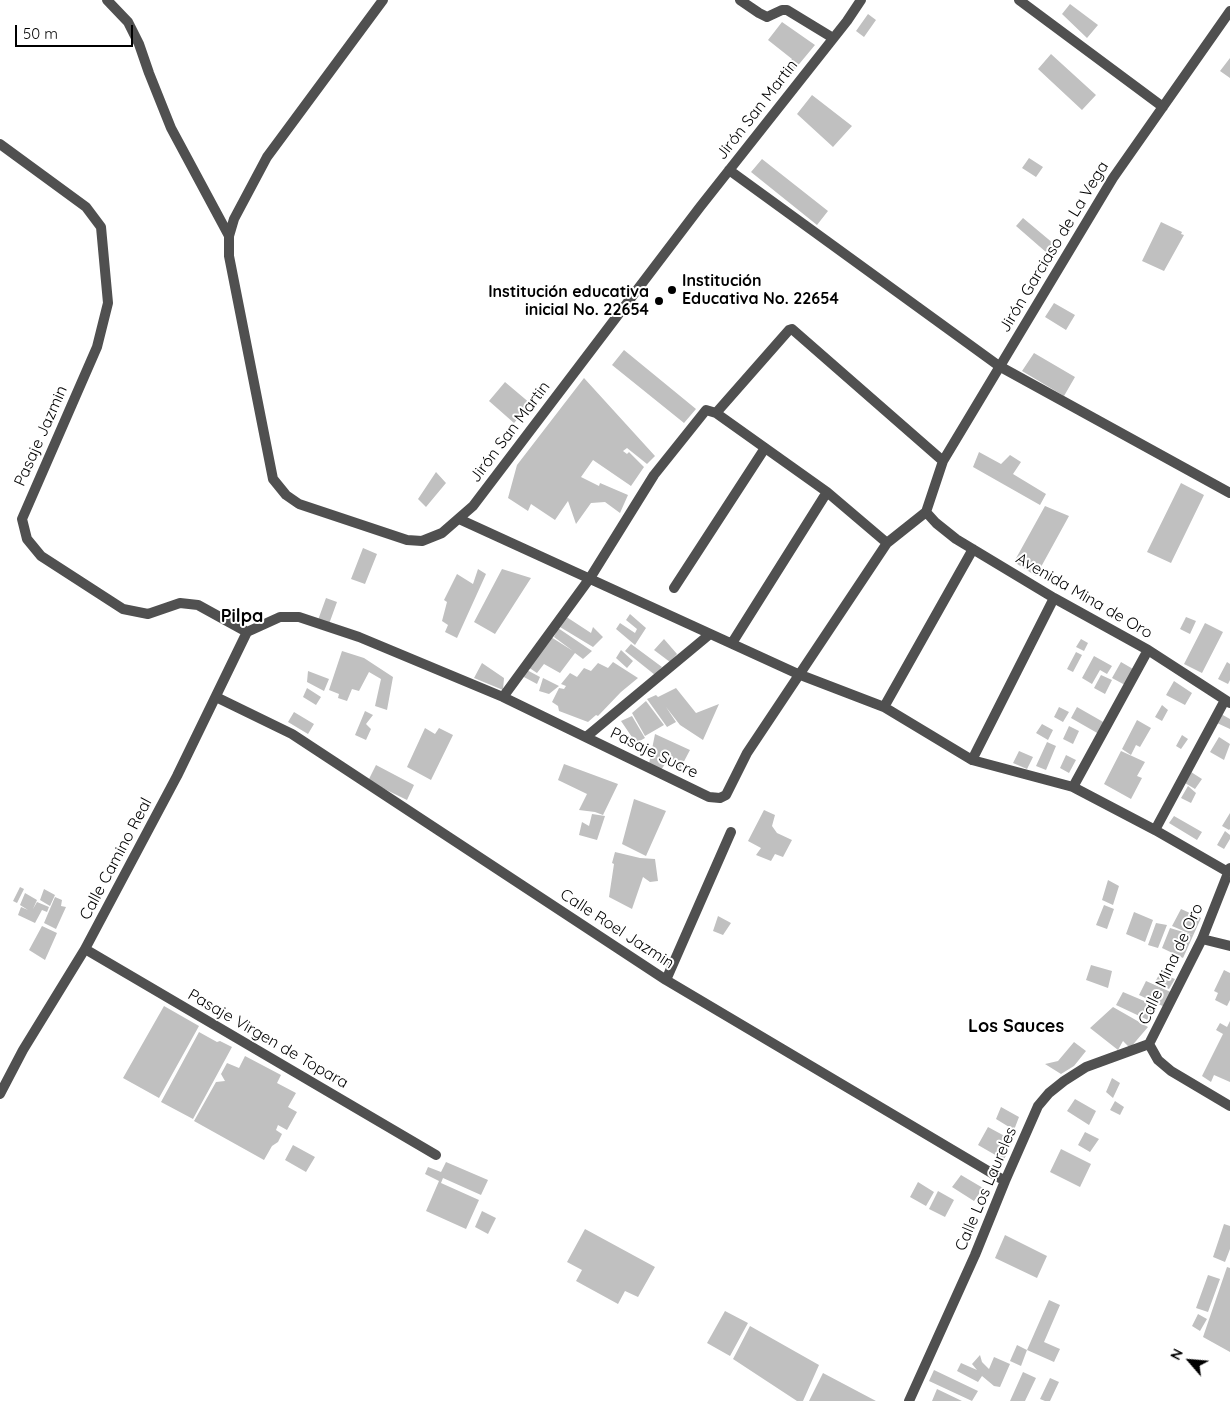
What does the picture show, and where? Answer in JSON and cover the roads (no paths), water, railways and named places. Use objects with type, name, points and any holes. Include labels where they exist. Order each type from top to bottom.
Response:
[{"type":"street","points":[[107,0],[128,22],[140,44],[148,74],[171,128],[229,236]]},
{"type":"street","points":[[229,236],[234,219],[267,157],[383,0]]},
{"type":"street","points":[[740,0],[764,16],[771,16],[782,10],[787,10],[833,38]]},
{"type":"street","name":"Jirón San Martin","points":[[229,236],[229,256],[273,479],[286,495],[299,504],[408,540],[422,541],[442,533],[473,506],[861,0]]},
{"type":"street","points":[[1019,0],[1163,107]]},
{"type":"street","name":"Jirón Garciaso de La Vega","points":[[926,512],[943,461],[1113,178],[1230,11]]},
{"type":"street","name":"Pasaje Jazmin","points":[[0,144],[86,207],[101,227],[108,303],[96,346],[22,519],[26,539],[41,556],[123,609],[148,614],[180,603],[198,605],[247,632]]},
{"type":"street","points":[[729,170],[999,366],[1230,493]]},
{"type":"street","points":[[716,413],[789,330],[792,329],[943,461]]},
{"type":"street","points":[[503,697],[590,578],[654,475],[706,410],[716,413],[827,492],[887,543]]},
{"type":"street","points":[[674,588],[765,448]]},
{"type":"street","points":[[732,644],[827,492]]},
{"type":"street","name":"Pasaje Sucre","points":[[247,632],[280,616],[299,617],[359,638],[503,697],[709,797],[720,798],[726,795],[746,753],[887,543],[926,512]]},
{"type":"street","name":"Avenida Mina de Oro","points":[[926,512],[936,524],[956,539],[1054,598],[1148,650],[1228,702]]},
{"type":"street","points":[[460,519],[798,674],[884,707],[972,760],[1073,787],[1229,870]]},
{"type":"street","points":[[884,707],[973,549]]},
{"type":"street","points":[[972,760],[1054,598]]},
{"type":"street","name":"Calle Camino Real","points":[[0,1094],[23,1050],[85,949],[177,776],[247,632]]},
{"type":"street","points":[[586,737],[710,634]]},
{"type":"street","points":[[1073,787],[1148,650]]},
{"type":"street","name":"Calle Roel Jazmin","points":[[216,697],[292,734],[666,980],[1005,1181]]},
{"type":"street","points":[[1155,830],[1228,702]]},
{"type":"street","points":[[666,980],[731,832]]},
{"type":"street","name":"Calle Mina de Oro","points":[[1149,1044],[1202,939],[1229,870]]},
{"type":"street","points":[[1202,939],[1230,946]]},
{"type":"street","name":"Pasaje Virgen de Topara","points":[[85,949],[436,1156]]},
{"type":"street","points":[[1149,1044],[1158,1060],[1171,1071],[1230,1106]]},
{"type":"street","name":"Calle Los Laureles","points":[[910,1401],[975,1255],[1038,1106],[1049,1093],[1086,1067],[1149,1044]]},
{"type":"place","name":"Institución Educativa No. 22654","points":[[672,290]]},
{"type":"place","name":"Institución educativa inicial No. 22654","points":[[659,301]]},
{"type":"district","name":"Pilpa","points":[[242,617]]},
{"type":"district","name":"Los Sauces","points":[[1016,1027]]}]
